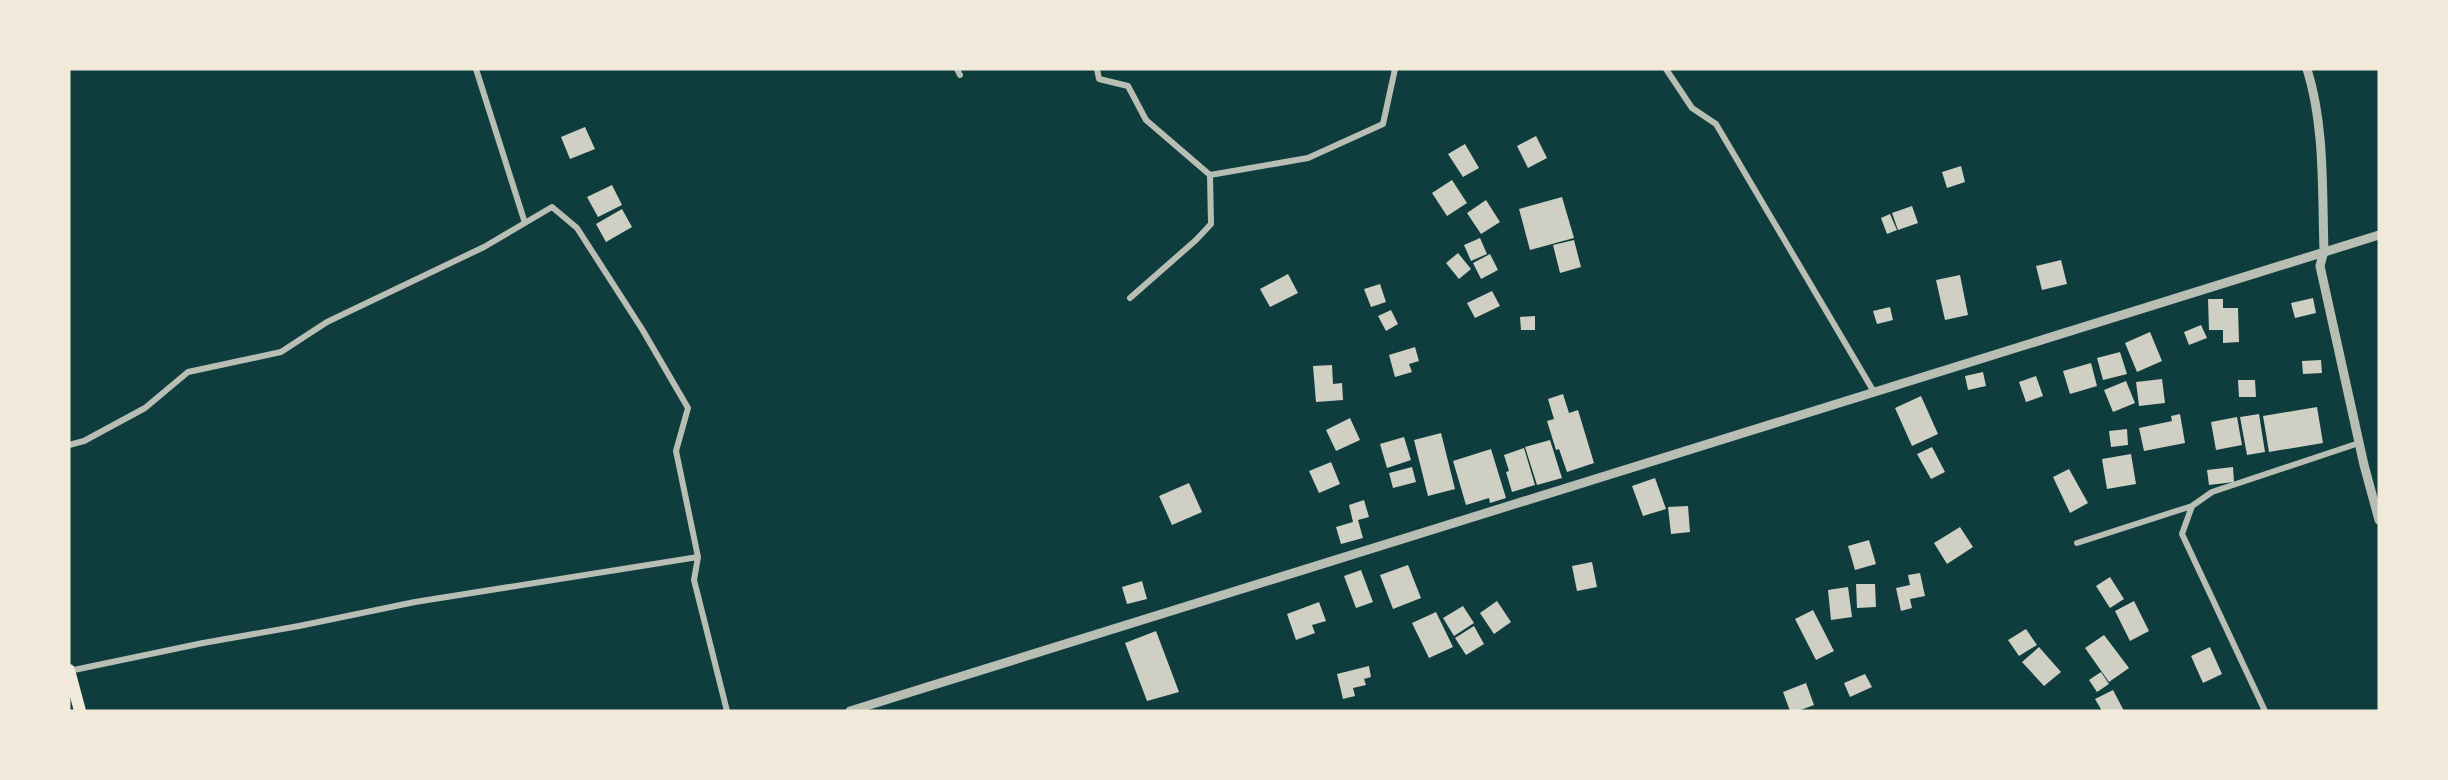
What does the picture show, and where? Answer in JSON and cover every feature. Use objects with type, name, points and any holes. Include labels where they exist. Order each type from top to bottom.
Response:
[{"type":"main road","points":[[69,670],[80,711]]},
{"type":"street","points":[[476,69],[525,223]]},
{"type":"street","points":[[1097,69],[1099,78],[1128,86],[1146,120],[1210,176],[1211,225],[1130,298]]},
{"type":"street","points":[[1210,176],[1308,158],[1383,124],[1395,69]]},
{"type":"street","points":[[1666,69],[1692,108],[1716,124],[1874,392]]},
{"type":"street","points":[[2307,69],[2312,84],[2318,128],[2324,251],[2320,266],[2359,443],[2379,520]]},
{"type":"street","points":[[69,445],[84,441],[145,408],[188,372],[280,352],[327,322],[484,247],[552,207],[577,228],[642,329],[688,408],[676,451],[698,557],[694,580],[727,711]]},
{"type":"street","points":[[850,711],[2379,235]]},
{"type":"street","points":[[2077,543],[2192,506],[2212,492],[2359,443]]},
{"type":"street","points":[[2192,506],[2182,534],[2265,711]]},
{"type":"street","points":[[69,670],[415,602],[698,557]]},
{"type":"building","points":[[585,127],[595,149],[570,159],[561,137]]},
{"type":"building","points":[[1536,136],[1547,158],[1528,168],[1517,146]]},
{"type":"building","points":[[1465,144],[1479,168],[1463,177],[1448,154]]},
{"type":"building","points":[[1961,166],[1965,182],[1947,188],[1942,172]]},
{"type":"building","points":[[1452,180],[1467,203],[1447,216],[1432,193]]},
{"type":"building","points":[[612,185],[622,205],[598,217],[587,197]]},
{"type":"building","points":[[1562,197],[1574,238],[1530,250],[1519,209]]},
{"type":"building","points":[[1486,200],[1500,222],[1481,234],[1467,213]]},
{"type":"building","points":[[1912,206],[1918,223],[1898,230],[1892,213]]},
{"type":"building","points":[[622,209],[632,227],[606,242],[596,224]]},
{"type":"building","points":[[1890,214],[1897,230],[1887,234],[1881,218]]},
{"type":"building","points":[[1480,238],[1487,254],[1471,261],[1464,245]]},
{"type":"building","points":[[1574,240],[1581,267],[1560,273],[1553,245]]},
{"type":"building","points":[[1458,253],[1471,269],[1459,279],[1446,263]]},
{"type":"building","points":[[1490,254],[1498,270],[1481,279],[1473,263]]},
{"type":"building","points":[[2061,260],[2067,284],[2042,290],[2036,266]]},
{"type":"building","points":[[1288,274],[1298,293],[1270,307],[1260,289]]},
{"type":"building","points":[[1960,275],[1968,315],[1945,320],[1936,280]]},
{"type":"building","points":[[1380,284],[1386,302],[1371,307],[1364,289]]},
{"type":"building","points":[[1492,291],[1500,306],[1475,318],[1467,303]]},
{"type":"building","points":[[2313,298],[2316,313],[2295,318],[2291,303]]},
{"type":"building","points":[[2208,299],[2223,299],[2223,308],[2238,308],[2239,342],[2223,343],[2223,330],[2209,330]]},
{"type":"building","points":[[1890,307],[1893,320],[1877,324],[1873,311]]},
{"type":"building","points":[[1391,310],[1398,324],[1386,331],[1378,316]]},
{"type":"building","points":[[1535,316],[1535,330],[1521,330],[1520,317]]},
{"type":"building","points":[[2201,325],[2207,338],[2189,345],[2184,332]]},
{"type":"building","points":[[2150,332],[2162,361],[2137,372],[2125,343]]},
{"type":"building","points":[[1415,347],[1419,361],[1409,364],[1412,372],[1395,377],[1389,355]]},
{"type":"building","points":[[2120,352],[2127,374],[2103,380],[2097,358]]},
{"type":"building","points":[[2321,360],[2322,373],[2303,374],[2302,361]]},
{"type":"building","points":[[2091,363],[2097,386],[2070,394],[2063,371]]},
{"type":"building","points":[[1332,365],[1333,384],[1342,383],[1343,400],[1316,402],[1313,366]]},
{"type":"building","points":[[1983,372],[1986,386],[1968,390],[1965,376]]},
{"type":"building","points":[[2036,376],[2043,396],[2026,402],[2019,382]]},
{"type":"building","points":[[2162,379],[2165,403],[2139,406],[2136,382]]},
{"type":"building","points":[[2238,380],[2255,380],[2256,397],[2239,397]]},
{"type":"building","points":[[2126,381],[2135,403],[2113,412],[2104,390]]},
{"type":"building","points":[[1563,394],[1569,413],[1578,410],[1594,463],[1567,472],[1559,449],[1556,450],[1547,421],[1554,419],[1548,399]]},
{"type":"building","points":[[1921,396],[1938,434],[1912,446],[1895,408]]},
{"type":"building","points":[[2317,407],[2323,443],[2269,452],[2263,416]]},
{"type":"building","points":[[2180,414],[2185,443],[2144,451],[2139,428],[2172,421],[2171,416]]},
{"type":"building","points":[[2259,414],[2265,452],[2247,455],[2240,417]]},
{"type":"building","points":[[2237,417],[2242,445],[2216,450],[2211,422]]},
{"type":"building","points":[[1350,418],[1360,440],[1336,451],[1326,430]]},
{"type":"building","points":[[2127,429],[2128,445],[2111,447],[2109,431]]},
{"type":"building","points":[[1441,433],[1455,489],[1428,496],[1414,440]]},
{"type":"building","points":[[1404,437],[1411,460],[1387,468],[1380,444]]},
{"type":"building","points":[[1550,440],[1562,478],[1537,485],[1525,447]]},
{"type":"building","points":[[1932,447],[1945,472],[1931,479],[1917,454]]},
{"type":"building","points":[[1524,448],[1535,485],[1512,492],[1504,455]]},
{"type":"building","points":[[1491,449],[1506,498],[1490,503],[1489,498],[1466,505],[1453,461]]},
{"type":"building","points":[[2131,454],[2136,484],[2107,489],[2102,459]]},
{"type":"building","points":[[1331,462],[1340,484],[1319,493],[1309,471]]},
{"type":"building","points":[[1412,467],[1416,482],[1393,488],[1389,473]]},
{"type":"building","points":[[2233,467],[2234,482],[2209,485],[2207,470]]},
{"type":"building","points":[[2069,469],[2088,503],[2070,513],[2053,477]]},
{"type":"building","points":[[1655,478],[1666,509],[1643,516],[1632,486]]},
{"type":"building","points":[[1189,483],[1202,512],[1172,525],[1159,496]]},
{"type":"building","points":[[1364,500],[1369,517],[1358,520],[1363,538],[1341,544],[1336,527],[1353,522],[1349,505]]},
{"type":"building","points":[[1688,506],[1690,532],[1671,534],[1668,507]]},
{"type":"building","points":[[1960,527],[1973,547],[1947,564],[1934,543]]},
{"type":"building","points":[[1869,540],[1876,564],[1855,570],[1848,546]]},
{"type":"building","points":[[1592,562],[1597,587],[1577,591],[1572,566]]},
{"type":"building","points":[[1408,565],[1421,598],[1393,609],[1380,575]]},
{"type":"building","points":[[1361,570],[1373,602],[1356,608],[1344,576]]},
{"type":"building","points":[[1920,573],[1925,596],[1910,599],[1912,608],[1901,611],[1896,588],[1910,585],[1908,575]]},
{"type":"building","points":[[2110,577],[2124,599],[2110,608],[2096,586]]},
{"type":"building","points":[[1142,581],[1147,599],[1127,604],[1122,587]]},
{"type":"building","points":[[1856,584],[1875,584],[1876,607],[1857,608]]},
{"type":"building","points":[[1848,587],[1852,617],[1831,620],[1828,590]]},
{"type":"building","points":[[1497,601],[1511,622],[1494,634],[1480,613]]},
{"type":"building","points":[[2134,601],[2149,631],[2130,641],[2115,611]]},
{"type":"building","points":[[1319,602],[1326,621],[1312,625],[1315,633],[1296,640],[1287,614]]},
{"type":"building","points":[[1463,606],[1474,623],[1454,636],[1443,618]]},
{"type":"building","points":[[1813,610],[1834,651],[1816,660],[1795,619]]},
{"type":"building","points":[[1436,612],[1453,647],[1429,658],[1412,623]]},
{"type":"building","points":[[1474,626],[1484,644],[1466,655],[1455,638]]},
{"type":"building","points":[[2026,629],[2037,645],[2019,656],[2008,640]]},
{"type":"building","points":[[1156,631],[1179,692],[1147,701],[1125,643]]},
{"type":"building","points":[[2104,635],[2129,668],[2109,682],[2085,648]]},
{"type":"building","points":[[2039,647],[2061,672],[2044,686],[2022,662]]},
{"type":"building","points":[[2210,647],[2222,674],[2203,683],[2191,656]]},
{"type":"building","points":[[1369,666],[1371,677],[1364,679],[1366,685],[1353,688],[1355,696],[1343,699],[1337,674]]},
{"type":"building","points":[[2101,672],[2109,684],[2097,692],[2089,680]]},
{"type":"building","points":[[1865,674],[1872,687],[1850,697],[1844,683]]},
{"type":"building","points":[[1806,683],[1814,705],[1798,711],[1790,711],[1783,692]]},
{"type":"building","points":[[2113,690],[2124,711],[2102,711],[2095,699]]}]
